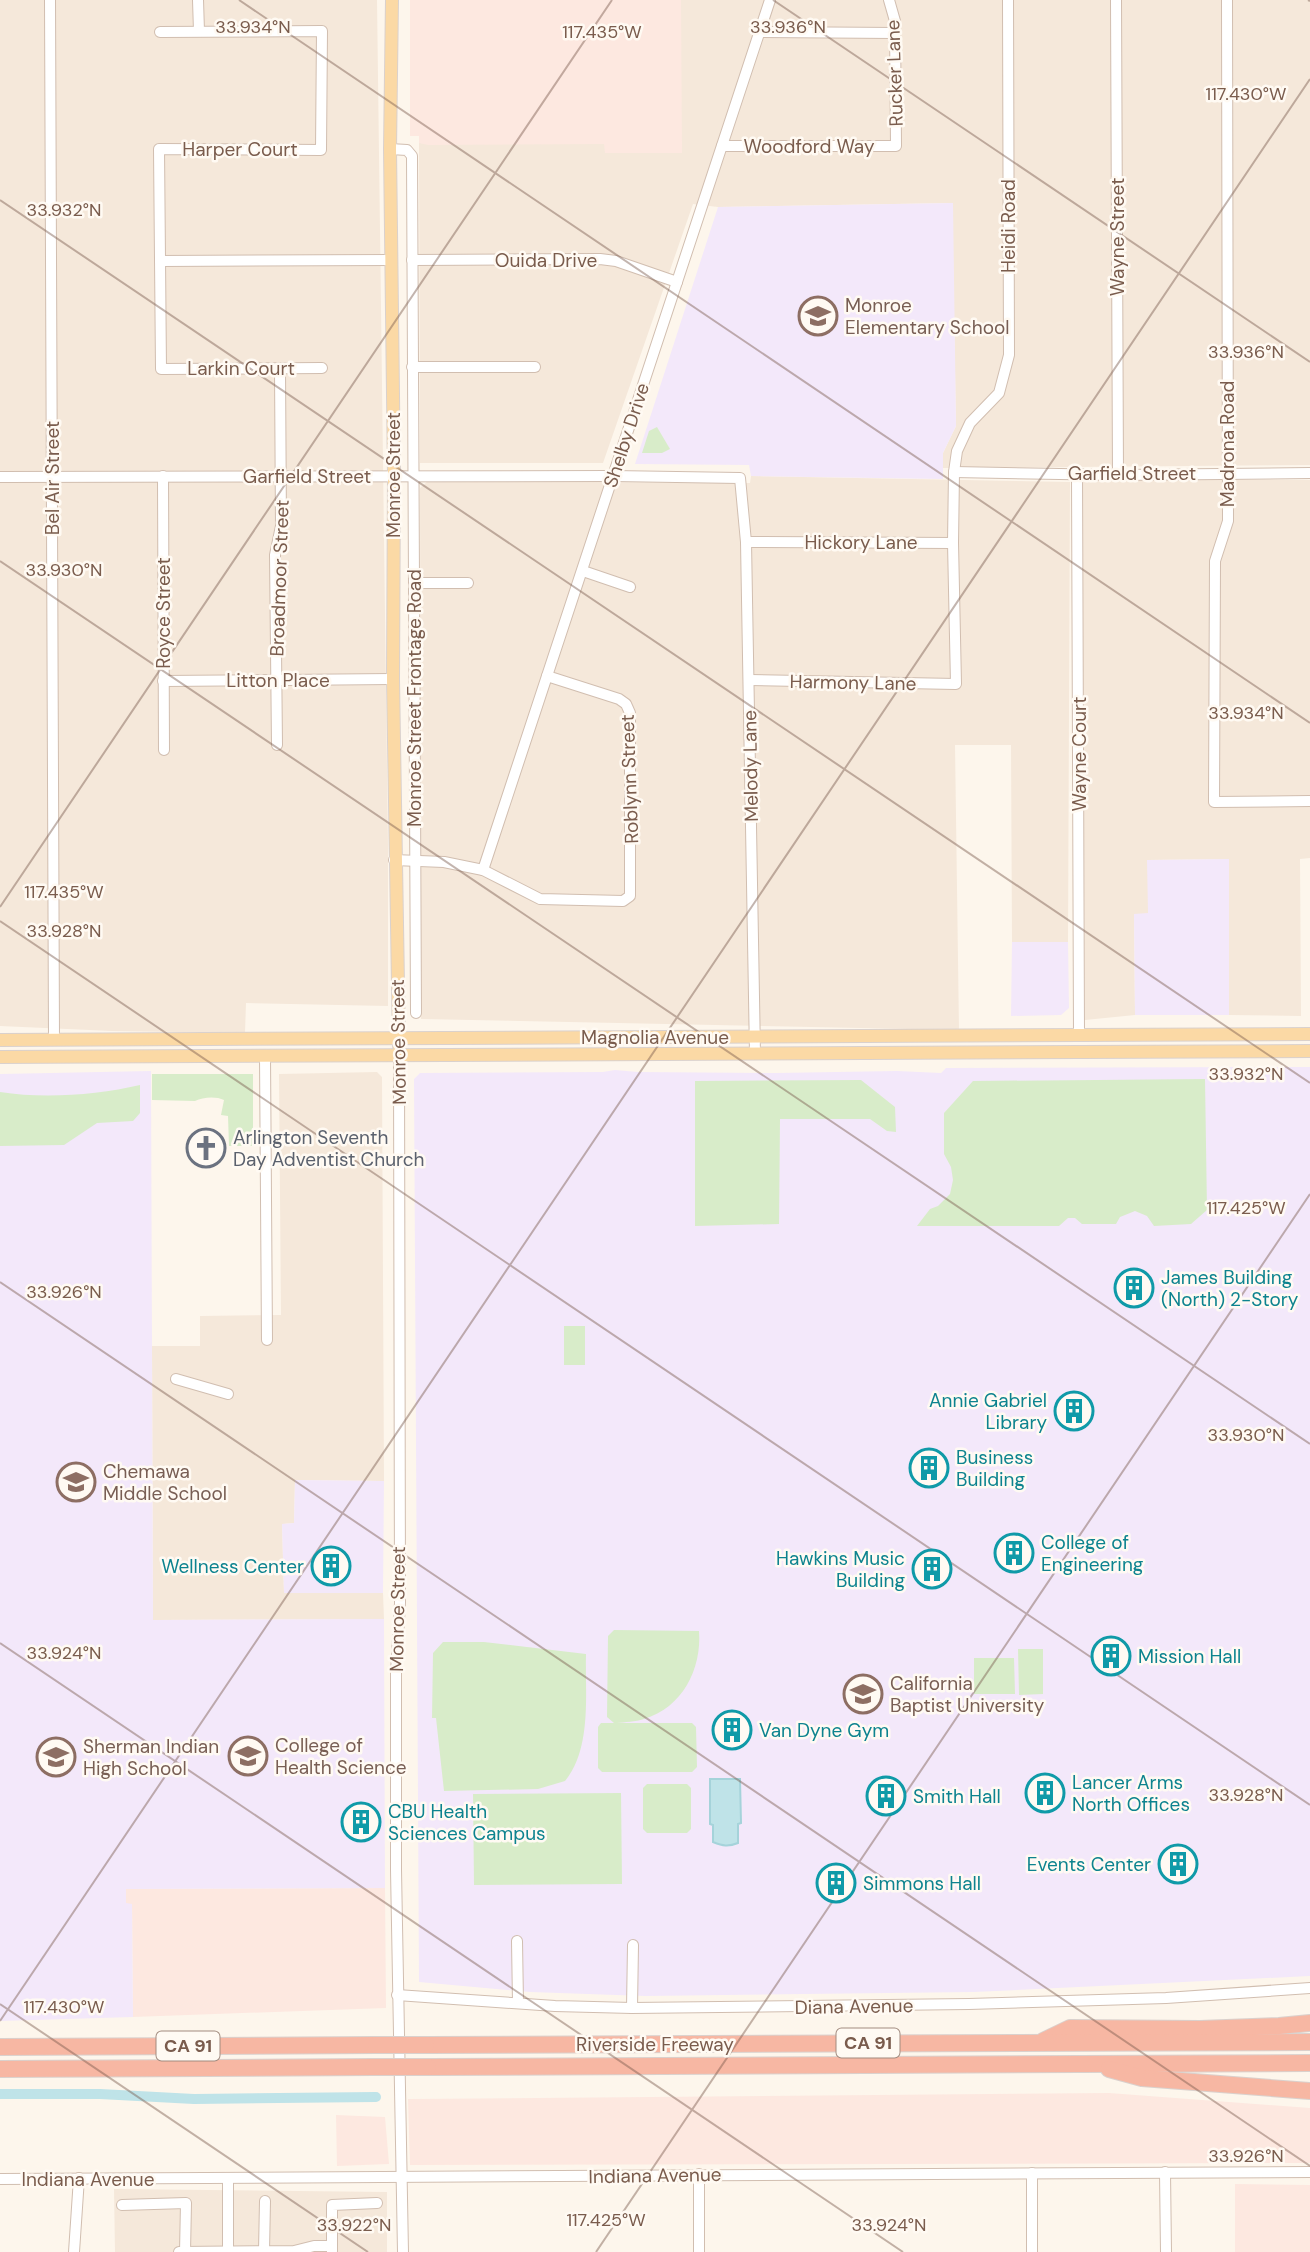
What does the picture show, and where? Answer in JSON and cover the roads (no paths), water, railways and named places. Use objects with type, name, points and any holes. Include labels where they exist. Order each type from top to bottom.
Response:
[{"type":"highway","points":[[1041,2043],[1070,2028],[1200,2029],[1310,2023]]},
{"type":"highway","name":"Riverside Freeway","points":[[0,2047],[1310,2042]]},
{"type":"highway","points":[[1090,2063],[1142,2078],[1310,2091]]},
{"type":"highway","name":"Riverside Freeway","points":[[0,2069],[1310,2063]]},
{"type":"main road","name":"Monroe Street","points":[[393,0],[390,149],[394,476],[394,860],[399,1056]]},
{"type":"main road","name":"Magnolia Avenue","points":[[0,1040],[1310,1034]]},
{"type":"main road","points":[[1080,1035],[1080,1052]]},
{"type":"main road","name":"Magnolia Avenue","points":[[0,1057],[1310,1051]]},
{"type":"street","name":"Bel Air Street","points":[[50,0],[54,1040]]},
{"type":"street","points":[[160,32],[199,31],[198,0]]},
{"type":"street","name":"Shelby Drive","points":[[483,870],[770,0]]},
{"type":"street","name":"Rucker Lane","points":[[889,0],[895,33],[896,146]]},
{"type":"street","name":"Heidi Road","points":[[953,543],[957,451],[964,431],[999,393],[1009,355],[1008,0]]},
{"type":"street","name":"Wayne Street","points":[[1116,0],[1118,475]]},
{"type":"street","name":"Madrona Road","points":[[1227,0],[1228,521],[1215,561],[1214,802],[1310,801]]},
{"type":"street","name":"Harper Court","points":[[160,261],[159,149],[321,150],[322,31],[199,31]]},
{"type":"street","points":[[760,32],[895,33]]},
{"type":"street","name":"Woodford Way","points":[[722,146],[896,146]]},
{"type":"street","name":"Monroe Street Frontage Road","points":[[390,149],[407,150],[412,156],[416,1013]]},
{"type":"street","name":"Ouida Drive","points":[[412,260],[600,259],[616,261],[677,282]]},
{"type":"street","points":[[160,261],[392,260]]},
{"type":"street","name":"Larkin Court","points":[[160,261],[161,369],[322,368]]},
{"type":"street","points":[[412,367],[535,367]]},
{"type":"street","name":"Broadmoor Street","points":[[276,745],[275,555],[281,526],[280,369]]},
{"type":"street","name":"Garfield Street","points":[[954,472],[1118,475],[1310,473]]},
{"type":"street","name":"Wayne Court","points":[[1077,474],[1080,1035]]},
{"type":"street","name":"Garfield Street","points":[[0,477],[740,478]]},
{"type":"street","name":"Royce Street","points":[[163,477],[164,750]]},
{"type":"street","name":"Melody Lane","points":[[740,478],[746,542],[755,1054]]},
{"type":"street","name":"Hickory Lane","points":[[746,542],[953,543]]},
{"type":"street","name":"Harmony Lane","points":[[749,680],[956,684],[953,543]]},
{"type":"street","points":[[583,571],[630,587]]},
{"type":"street","points":[[414,583],[468,583]]},
{"type":"street","name":"Roblynn Street","points":[[483,870],[540,899],[623,901],[630,896],[630,713],[626,704],[619,699],[547,676]]},
{"type":"street","name":"Litton Place","points":[[163,681],[393,680]]},
{"type":"street","points":[[394,860],[443,862],[483,870]]},
{"type":"street","points":[[265,1056],[267,1340]]},
{"type":"street","name":"Monroe Street","points":[[399,1056],[400,1603],[396,1672],[397,1995],[403,2252]]},
{"type":"street","points":[[176,1379],[228,1394]]},
{"type":"street","points":[[517,1941],[518,2003]]},
{"type":"street","points":[[632,2008],[633,1945]]},
{"type":"street","name":"Diana Avenue","points":[[397,1995],[632,2008],[969,2004],[1166,1998],[1310,1988]]},
{"type":"street","points":[[1165,2172],[1166,2252]]},
{"type":"street","name":"Indiana Avenue","points":[[0,2179],[1310,2172]]},
{"type":"street","points":[[1032,2173],[1032,2252]]},
{"type":"street","points":[[699,2174],[699,2252]]},
{"type":"street","points":[[74,2252],[79,2178]]},
{"type":"street","points":[[228,2179],[228,2252]]},
{"type":"street","points":[[264,2251],[265,2201]]},
{"type":"street","points":[[122,2205],[186,2203],[185,2252]]},
{"type":"street","points":[[179,2252],[294,2251],[314,2246],[332,2249],[332,2205],[377,2203]]},
{"type":"water","points":[[710,1779],[740,1779],[741,1823],[738,1824],[738,1843],[726,1845],[713,1842],[713,1825],[710,1824]]},
{"type":"waterway","points":[[0,2094],[100,2094],[194,2099],[376,2097]]},
{"type":"place","name":"Monroe Elementary School","points":[[818,316]]},
{"type":"place","name":"Arlington Seventh Day Adventist Church","points":[[206,1148]]},
{"type":"place","name":"James Building (North) 2-Story","points":[[1134,1288]]},
{"type":"place","name":"Annie Gabriel Library","points":[[1074,1411]]},
{"type":"place","name":"Business Building","points":[[929,1468]]},
{"type":"place","name":"Chemawa Middle School","points":[[76,1482]]},
{"type":"place","name":"College of Engineering","points":[[1014,1553]]},
{"type":"place","name":"Wellness Center","points":[[331,1566]]},
{"type":"place","name":"Hawkins Music Building","points":[[932,1569]]},
{"type":"place","name":"Mission Hall","points":[[1111,1656]]},
{"type":"place","name":"California Baptist University","points":[[863,1694]]},
{"type":"place","name":"Van Dyne Gym","points":[[732,1730]]},
{"type":"place","name":"College of Health Science","points":[[248,1756]]},
{"type":"place","name":"Sherman Indian High School","points":[[56,1757]]},
{"type":"place","name":"Lancer Arms North Offices","points":[[1045,1793]]},
{"type":"place","name":"Smith Hall","points":[[886,1796]]},
{"type":"place","name":"CBU Health Sciences Campus","points":[[361,1822]]},
{"type":"place","name":"Events Center","points":[[1178,1864]]},
{"type":"place","name":"Simmons Hall","points":[[836,1883]]}]
